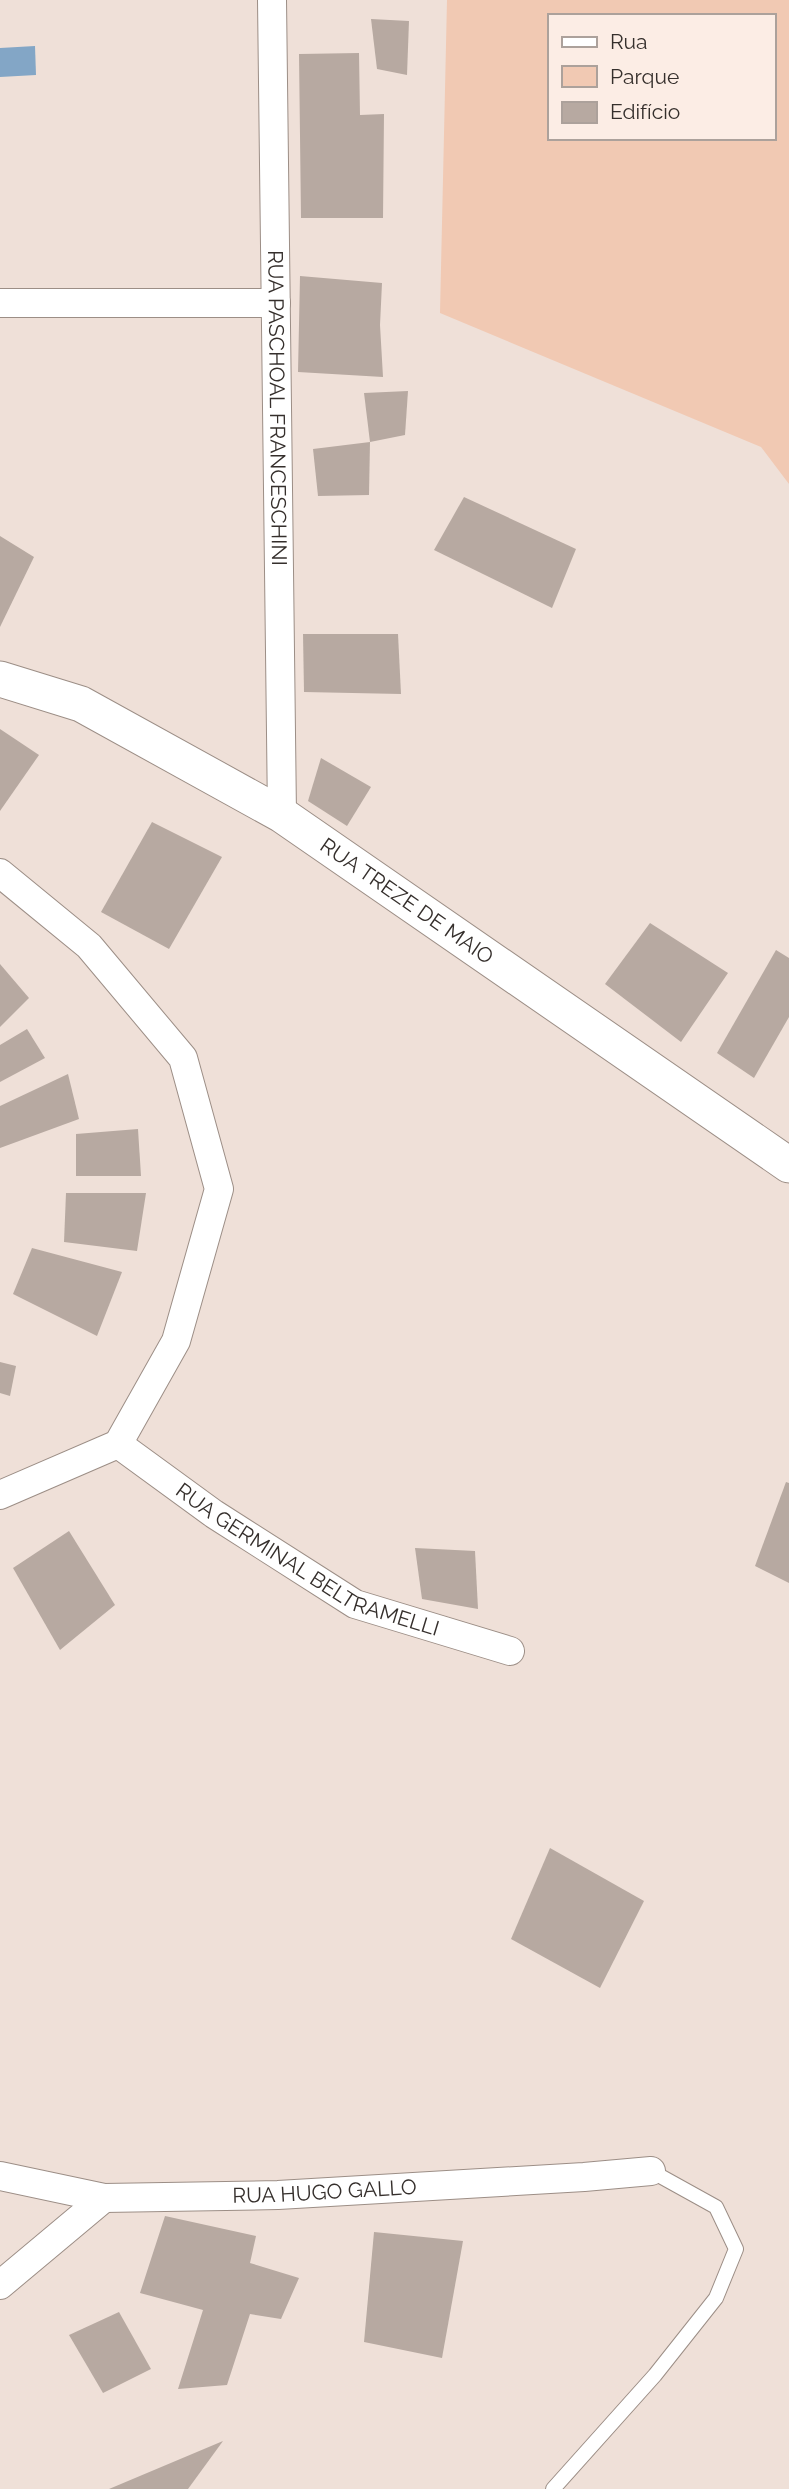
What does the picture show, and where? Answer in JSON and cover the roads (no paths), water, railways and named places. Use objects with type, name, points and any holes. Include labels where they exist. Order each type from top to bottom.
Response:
[{"type":"street","name":"RUA PASCHOAL FRANCESCHINI","points":[[272,0],[282,815]]},
{"type":"street","points":[[0,303],[276,303]]},
{"type":"street","name":"RUA TREZE DE MAIO","points":[[0,679],[81,704],[282,815],[789,1165]]},
{"type":"street","points":[[0,873],[89,946],[183,1058],[219,1189],[176,1341],[118,1444],[0,1495]]},
{"type":"street","name":"RUA GERMINAL BELTRAMELLI","points":[[118,1444],[214,1514],[355,1604],[510,1651]]},
{"type":"street","name":"RUA HUGO GALLO","points":[[0,2176],[104,2198],[278,2195],[584,2178],[651,2171]]},
{"type":"street","points":[[0,2285],[104,2198]]},
{"type":"lane","points":[[553,2489],[655,2375],[716,2298],[736,2249],[716,2207],[651,2171]]},
{"type":"water","points":[[35,46],[36,75],[0,77],[0,48]]}]
